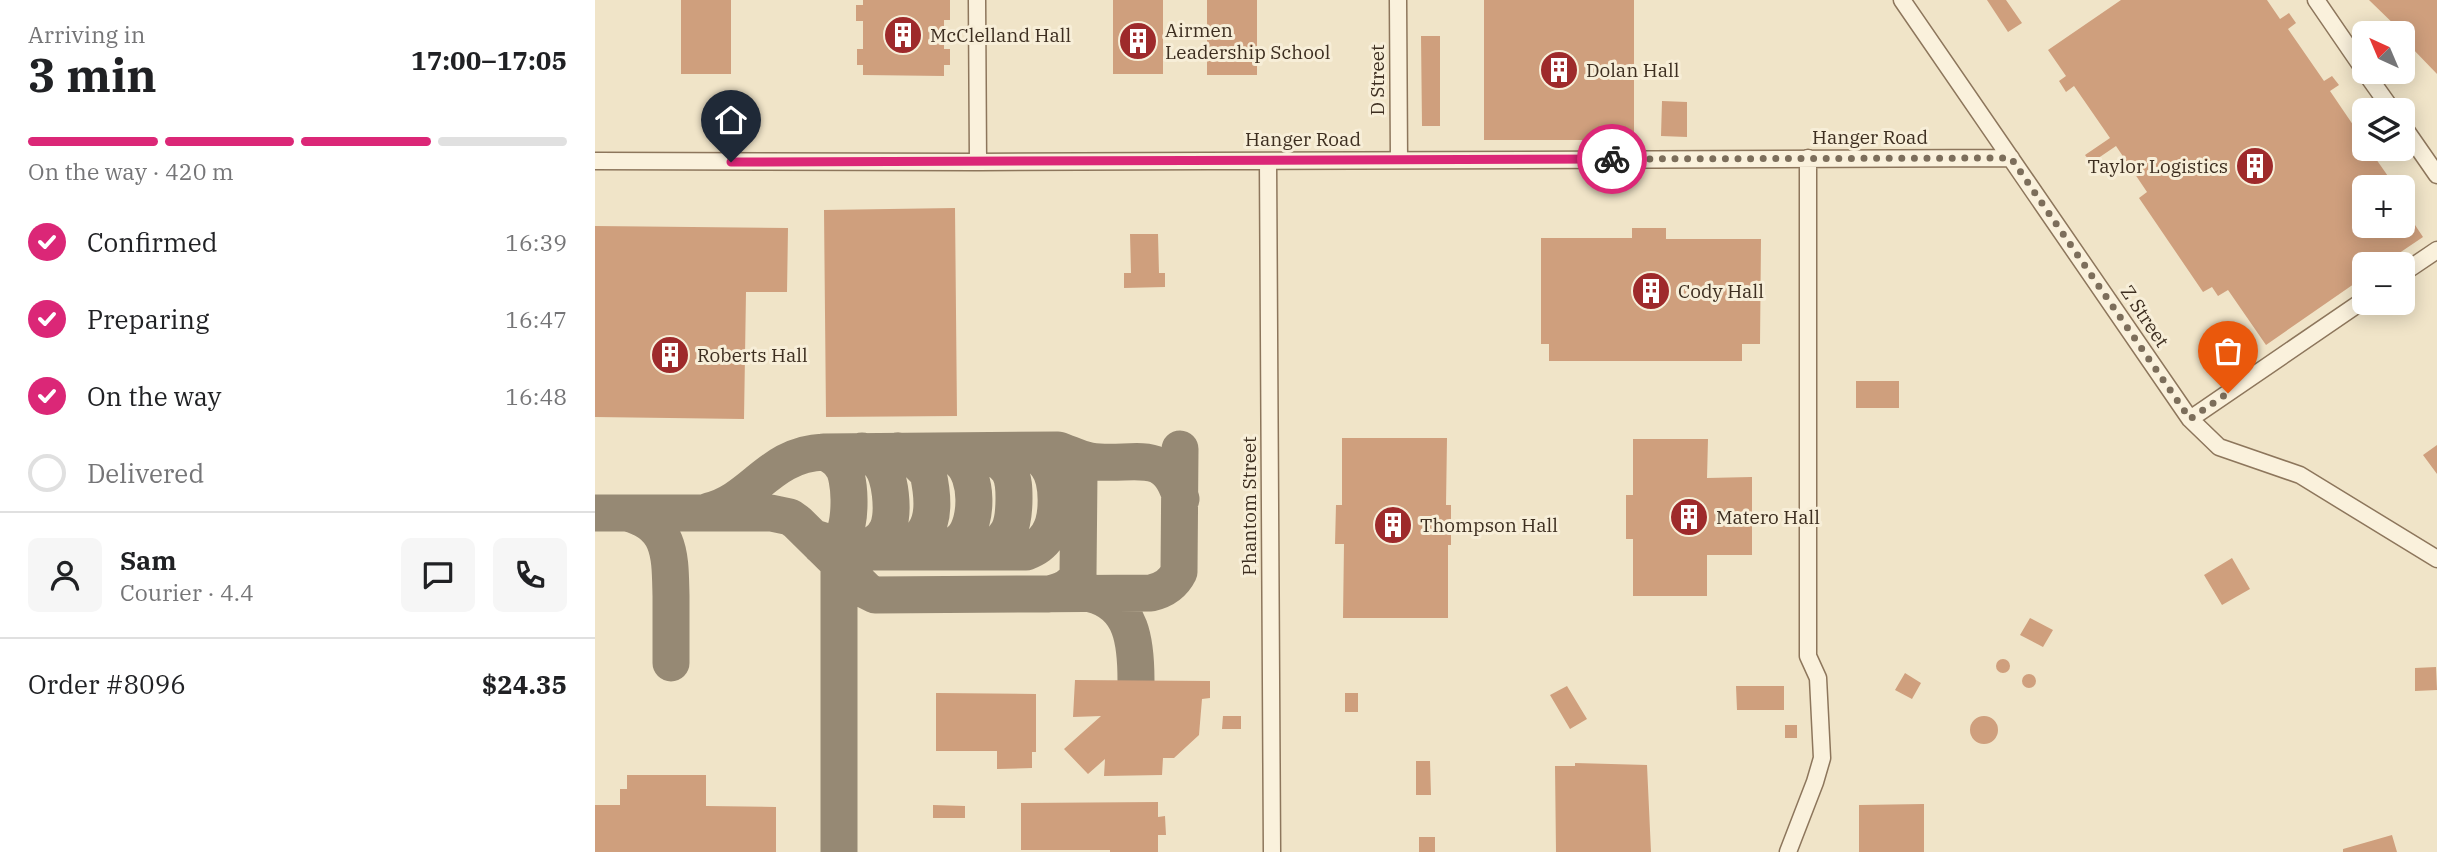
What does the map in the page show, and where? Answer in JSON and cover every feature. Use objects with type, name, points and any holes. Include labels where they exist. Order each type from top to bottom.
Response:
[{"type":"street","points":[[977,0],[978,162]]},
{"type":"street","name":"D Street","points":[[1398,0],[1399,160]]},
{"type":"street","name":"Z Street","points":[[1902,0],[2190,419],[2219,447],[2300,475],[2437,559]]},
{"type":"street","points":[[2316,0],[2352,52]]},
{"type":"street","points":[[2415,143],[2437,175]]},
{"type":"street","points":[[1788,852],[1822,758],[1818,678],[1808,656],[1808,158]]},
{"type":"street","name":"Hanger Road","points":[[595,161],[2011,158]]},
{"type":"street","name":"Phantom Street","points":[[1268,160],[1272,852]]},
{"type":"street","points":[[2415,266],[2437,250]]},
{"type":"street","points":[[2190,419],[2352,308]]},
{"type":"building","points":[[681,0],[731,0],[731,74],[681,74]]},
{"type":"building","name":"McClelland Hall","points":[[863,0],[950,0],[950,20],[944,20],[944,49],[950,49],[950,65],[944,65],[944,76],[863,75],[863,65],[857,65],[857,49],[863,49],[863,21],[856,21],[856,5],[863,5]]},
{"type":"building","name":"Airmen Leadership School","points":[[1113,0],[1163,0],[1163,74],[1113,74]]},
{"type":"building","points":[[1207,0],[1257,0],[1257,75],[1207,75]]},
{"type":"building","name":"Dolan Hall","points":[[1484,0],[1634,0],[1634,140],[1484,140]]},
{"type":"building","points":[[1987,0],[2006,0],[2022,23],[2008,32]]},
{"type":"building","name":"Taylor Logistics","points":[[2121,0],[2267,0],[2280,19],[2289,13],[2296,23],[2288,29],[2324,81],[2332,76],[2339,85],[2330,91],[2352,123],[2352,161],[2377,161],[2387,175],[2352,175],[2352,238],[2415,238],[2415,225],[2423,237],[2401,252],[2352,252],[2352,285],[2266,345],[2228,290],[2218,296],[2212,287],[2203,292],[2139,198],[2147,192],[2116,146],[2091,163],[2085,155],[2110,138],[2074,86],[2066,92],[2059,81],[2066,76],[2048,50]]},
{"type":"building","points":[[2369,0],[2437,0],[2437,74],[2415,51],[2415,21],[2391,21]]},
{"type":"building","points":[[1421,36],[1440,36],[1440,126],[1422,126]]},
{"type":"building","points":[[1662,101],[1687,102],[1687,137],[1661,136]]},
{"type":"building","points":[[955,208],[957,416],[826,417],[824,210]]},
{"type":"building","name":"Roberts Hall","points":[[595,226],[788,228],[787,292],[746,292],[744,419],[595,417]]},
{"type":"building","name":"Cody Hall","points":[[1632,228],[1666,228],[1666,239],[1761,239],[1760,344],[1742,344],[1742,361],[1549,361],[1549,344],[1541,344],[1541,238],[1632,238]]},
{"type":"building","points":[[1130,234],[1158,234],[1159,273],[1165,273],[1165,287],[1124,288],[1124,273],[1131,273]]},
{"type":"building","points":[[1856,381],[1899,381],[1899,408],[1856,408]]},
{"type":"building","name":"Thompson Hall","points":[[1342,438],[1447,438],[1446,505],[1451,505],[1448,618],[1343,618],[1344,544],[1335,544],[1336,505],[1342,505]]},
{"type":"building","name":"Matero Hall","points":[[1633,439],[1708,439],[1707,478],[1752,477],[1752,555],[1707,555],[1707,596],[1633,596],[1633,539],[1626,539],[1626,495],[1633,495]]},
{"type":"building","points":[[2437,445],[2437,474],[2423,455]]},
{"type":"building","points":[[2232,558],[2250,589],[2222,605],[2204,575]]},
{"type":"building","points":[[2030,618],[2053,630],[2043,647],[2020,635]]},
{"type":"building","points":[[2000,659],[2006,659],[2010,666],[2006,673],[2000,673],[1996,669],[1996,663]]},
{"type":"building","points":[[2436,667],[2437,690],[2415,691],[2415,668]]},
{"type":"building","points":[[1905,673],[1921,683],[1912,699],[1895,690]]},
{"type":"building","points":[[2026,674],[2032,674],[2036,681],[2032,688],[2026,688],[2022,684],[2022,678]]},
{"type":"building","points":[[1075,680],[1210,681],[1210,698],[1202,699],[1199,735],[1174,758],[1163,758],[1162,775],[1104,776],[1105,759],[1088,774],[1064,749],[1101,716],[1073,717]]},
{"type":"building","points":[[1567,686],[1587,719],[1570,729],[1550,695]]},
{"type":"building","points":[[1736,686],[1784,686],[1784,710],[1737,710]]},
{"type":"building","points":[[936,693],[1036,694],[1036,752],[1032,752],[1032,768],[997,769],[997,751],[936,751]]},
{"type":"building","points":[[1345,693],[1358,693],[1358,712],[1345,712]]},
{"type":"building","points":[[1223,716],[1241,716],[1241,729],[1222,729]]},
{"type":"building","points":[[1984,716],[1994,720],[1998,730],[1994,740],[1984,744],[1974,740],[1970,730],[1974,720]]},
{"type":"building","points":[[1785,725],[1797,725],[1797,738],[1785,738]]},
{"type":"building","points":[[1416,761],[1430,761],[1431,795],[1416,795]]},
{"type":"building","points":[[1575,763],[1647,765],[1651,852],[1556,852],[1555,766],[1575,766]]},
{"type":"building","points":[[627,775],[706,775],[706,806],[776,807],[776,852],[595,852],[595,805],[620,805],[620,789],[627,789]]},
{"type":"building","points":[[1158,802],[1158,817],[1165,816],[1166,835],[1158,835],[1158,852],[1021,850],[1021,803]]},
{"type":"building","points":[[1924,804],[1924,852],[1859,852],[1859,805]]},
{"type":"building","points":[[933,805],[965,806],[965,818],[933,818]]},
{"type":"building","points":[[2392,835],[2397,852],[2343,852],[2343,849]]},
{"type":"building","points":[[1419,837],[1435,837],[1435,852],[1419,852]]},
{"type":"taxiway","points":[[595,513],[771,513],[790,517],[867,591],[875,595],[1151,593],[1168,586],[1179,572],[1180,449]]},
{"type":"taxiway","points":[[709,511],[738,497],[789,461],[824,452],[1058,450],[1090,461],[1145,462],[1156,465],[1166,471],[1181,499]]},
{"type":"taxiway","points":[[858,551],[883,537],[891,513],[889,485],[884,470],[876,460],[862,451]]},
{"type":"taxiway","points":[[896,552],[919,539],[930,521],[932,510],[928,473],[912,457],[898,451]]},
{"type":"taxiway","points":[[934,552],[950,548],[963,538],[971,521],[974,499],[966,468],[956,458],[940,451]]},
{"type":"taxiway","points":[[983,451],[1007,467],[1012,477],[1014,495],[1009,531],[1000,542],[984,552]]},
{"type":"taxiway","points":[[821,546],[850,552],[1026,552],[1039,545],[1048,535],[1052,528],[1056,500],[1054,480],[1045,462],[1037,455],[1023,451]]},
{"type":"taxiway","points":[[814,538],[830,543],[838,540],[844,533],[848,519],[849,499],[845,472],[836,459],[824,452]]},
{"type":"taxiway","points":[[1049,594],[1066,588],[1078,575],[1079,473]]},
{"type":"taxiway","points":[[627,513],[653,525],[669,556],[671,663]]},
{"type":"taxiway","points":[[839,564],[839,852]]},
{"type":"taxiway","points":[[1091,594],[1105,599],[1124,616],[1133,640],[1136,681]]},
{"type":"way so far","points":[[1612,159],[2011,158],[2190,419],[2228,393]]},
{"type":"place","name":"McClelland Hall","points":[[903,35]]},
{"type":"place","name":"Airmen Leadership School","points":[[1138,41]]},
{"type":"place","name":"Dolan Hall","points":[[1559,70]]},
{"type":"place","name":"Taylor Logistics","points":[[2255,166]]},
{"type":"place","name":"Cody Hall","points":[[1651,291]]},
{"type":"place","name":"Roberts Hall","points":[[670,355]]},
{"type":"place","name":"Matero Hall","points":[[1689,517]]},
{"type":"place","name":"Thompson Hall","points":[[1393,525]]},
{"type":"route","points":[[731,162],[1612,159]]}]
